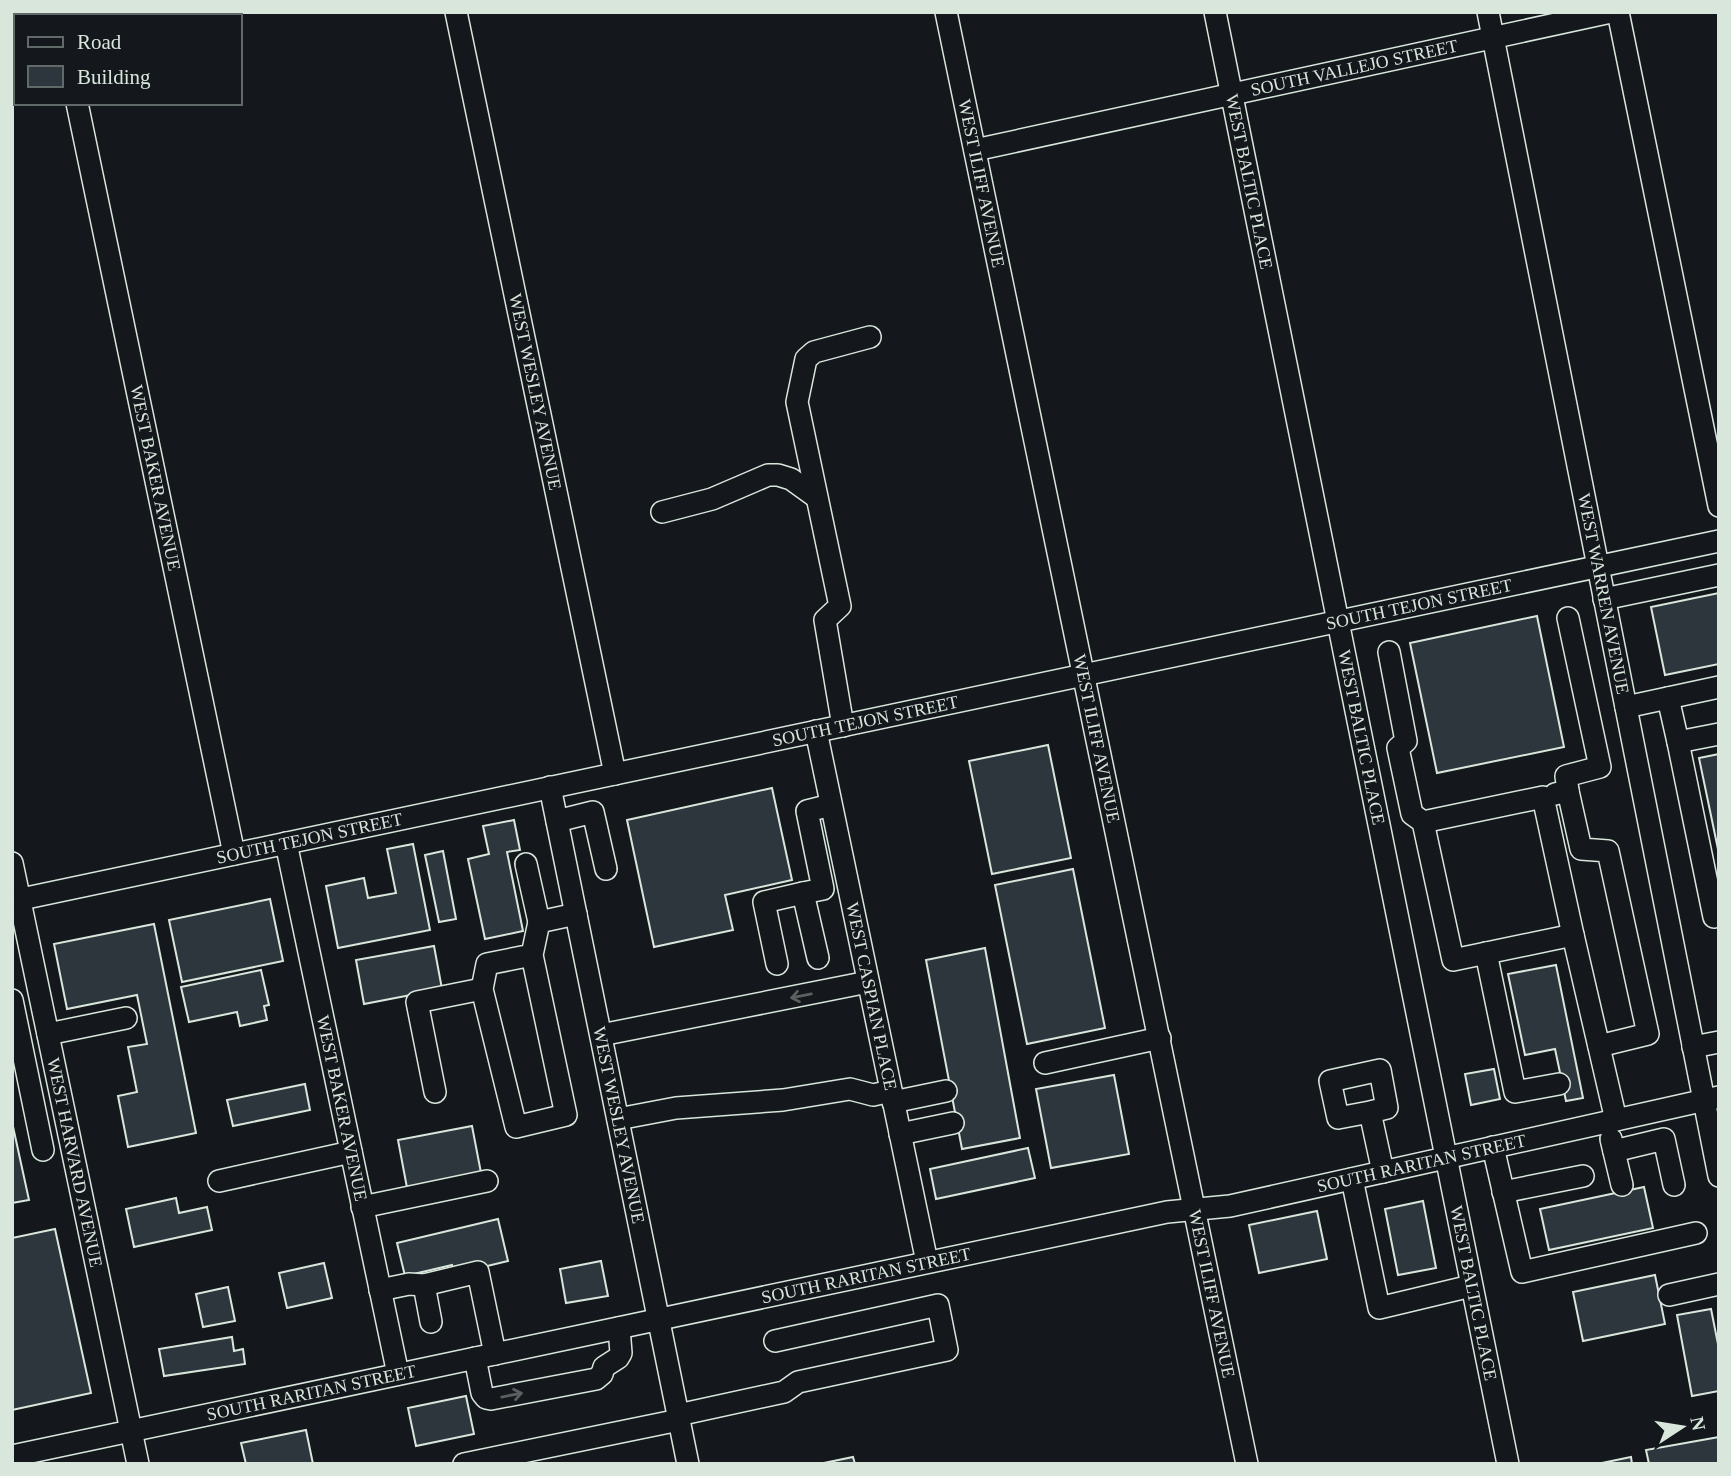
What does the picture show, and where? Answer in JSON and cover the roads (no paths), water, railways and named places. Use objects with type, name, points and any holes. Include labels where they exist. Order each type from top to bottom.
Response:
[{"type":"street","name":"WEST WESLEY AVENUE","points":[[456,12],[615,774]]},
{"type":"street","name":"WEST ILIFF AVENUE","points":[[947,12],[1247,1464]]},
{"type":"street","name":"WEST BALTIC PLACE","points":[[1215,12],[1507,1464]]},
{"type":"street","name":"WEST WARREN AVENUE","points":[[1488,12],[1693,1047],[1711,1098],[1719,1176]]},
{"type":"street","name":"SOUTH VALLEJO STREET","points":[[975,150],[1612,12]]},
{"type":"street","points":[[1618,12],[1719,506]]},
{"type":"street","name":"WEST BAKER AVENUE","points":[[77,105],[234,854]]},
{"type":"street","points":[[843,726],[825,620],[839,606],[797,402],[806,359],[814,352],[870,337]]},
{"type":"street","points":[[662,512],[712,499],[768,475],[791,479],[816,497]]},
{"type":"street","name":"SOUTH TEJON STREET","points":[[16,900],[1719,541]]},
{"type":"street","points":[[1604,599],[1719,575]]},
{"type":"street","points":[[1568,618],[1600,767],[1566,776],[1568,792],[1581,849],[1608,850],[1648,1034],[1599,1046]]},
{"type":"street","points":[[1389,652],[1406,741],[1398,748],[1412,814],[1423,822],[1452,960],[1573,935]]},
{"type":"street","points":[[1626,707],[1719,687]]},
{"type":"street","points":[[1668,698],[1714,917]]},
{"type":"street","name":"WEST CASPIAN PLACE","points":[[816,731],[926,1262]]},
{"type":"street","points":[[1678,742],[1719,734]]},
{"type":"street","name":"WEST WESLEY AVENUE","points":[[550,788],[688,1464]]},
{"type":"street","points":[[1423,822],[1568,792]]},
{"type":"street","points":[[1543,797],[1599,1046],[1612,1121],[1614,1150],[1622,1185]]},
{"type":"street","points":[[818,958],[807,811],[831,805]]},
{"type":"street","points":[[557,821],[593,813],[606,869]]},
{"type":"street","name":"WEST BAKER AVENUE","points":[[286,843],[398,1374]]},
{"type":"street","name":"WEST HARVARD AVENUE","points":[[12,863],[21,952],[48,1034],[138,1464]]},
{"type":"street","points":[[526,864],[539,922],[532,955],[566,1115],[516,1127],[482,989],[487,964],[532,955]]},
{"type":"street","points":[[777,964],[764,902],[848,884]]},
{"type":"street","points":[[539,922],[576,914]]},
{"type":"street","points":[[1486,953],[1515,1092],[1559,1084]]},
{"type":"street","points":[[601,1035],[868,982]]},
{"type":"street","points":[[435,1092],[417,1002],[482,989]]},
{"type":"street","points":[[12,1000],[43,1150]]},
{"type":"street","points":[[48,1034],[126,1018]]},
{"type":"street","points":[[1045,1063],[1160,1038]]},
{"type":"street","points":[[1693,1047],[1719,1042]]},
{"type":"street","points":[[31,1093],[59,1087]]},
{"type":"street","points":[[618,1119],[676,1108],[783,1100],[850,1089],[892,1097],[946,1091]]},
{"type":"street","name":"SOUTH RARITAN STREET","points":[[17,1458],[131,1430],[926,1262],[1167,1212],[1230,1206],[1711,1098]]},
{"type":"street","points":[[1370,1112],[1383,1172]]},
{"type":"street","points":[[900,1134],[953,1123]]},
{"type":"street","points":[[1614,1150],[1664,1139],[1674,1185]]},
{"type":"street","points":[[1493,1147],[1522,1272],[1696,1233]]},
{"type":"street","points":[[219,1181],[351,1152]]},
{"type":"street","points":[[1503,1192],[1583,1176]]},
{"type":"street","points":[[1352,1179],[1379,1308],[1471,1286]]},
{"type":"street","points":[[362,1208],[487,1181]]},
{"type":"street","points":[[380,1290],[478,1272],[485,1356],[482,1393],[491,1399],[596,1379],[602,1374],[604,1367],[621,1353],[619,1328]]},
{"type":"street","points":[[424,1284],[431,1322]]},
{"type":"street","points":[[1669,1295],[1719,1284]]},
{"type":"street","points":[[464,1464],[679,1418],[785,1392],[798,1382],[947,1350],[938,1305],[775,1341]]}]
